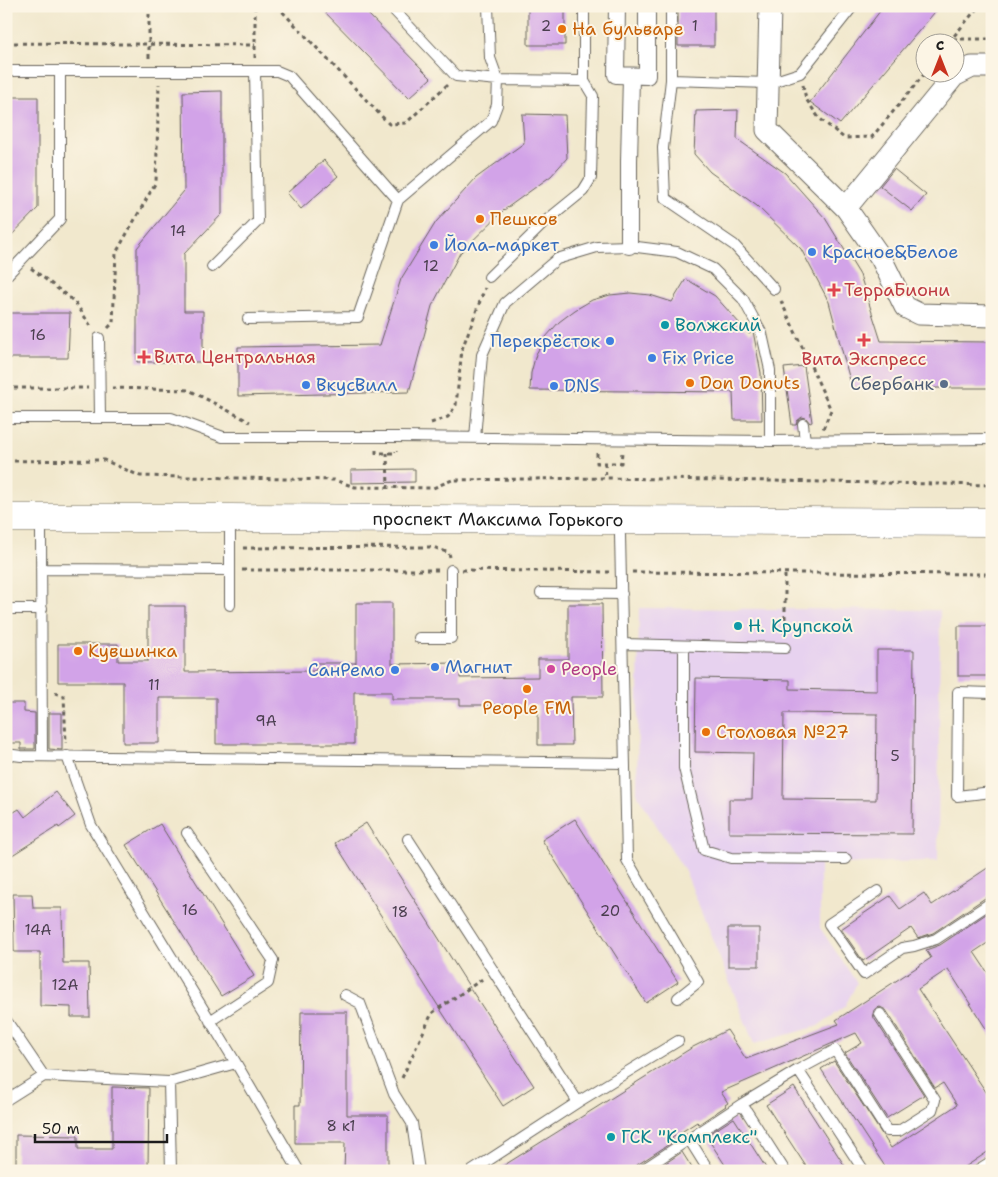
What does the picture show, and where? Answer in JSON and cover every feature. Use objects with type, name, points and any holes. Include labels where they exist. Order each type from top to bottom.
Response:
[{"type":"main road","name":"проспект Максима Горького","points":[[6,518],[41,525],[230,533],[992,522]]},
{"type":"main road","name":"проспект Максима Горького","points":[[6,532],[41,525]]},
{"type":"main road","name":"проспект Максима Горького","points":[[620,528],[992,536]]},
{"type":"street","points":[[617,6],[616,75],[631,76],[647,76],[647,6]]},
{"type":"street","points":[[770,6],[767,130],[846,208],[881,258],[905,307],[919,314],[992,316]]},
{"type":"street","points":[[846,208],[954,76],[972,67],[992,67]]},
{"type":"street","points":[[629,246],[631,76]]},
{"type":"lane","points":[[390,6],[456,76],[498,80],[584,80]]},
{"type":"lane","points":[[248,319],[358,317],[398,200],[491,121],[497,105],[498,80],[490,58],[488,6]]},
{"type":"lane","points":[[489,277],[546,221],[583,191],[591,178],[593,96],[584,80],[584,6]]},
{"type":"lane","points":[[671,6],[671,80],[663,148],[665,198],[734,245],[774,289]]},
{"type":"lane","points":[[671,80],[769,83],[800,73],[853,6]]},
{"type":"lane","points":[[212,267],[258,221],[255,70]]},
{"type":"lane","points":[[6,71],[277,71],[289,76],[398,200]]},
{"type":"lane","points":[[6,276],[60,219],[60,71]]},
{"type":"lane","points":[[475,438],[482,355],[505,302],[557,259],[597,247],[629,246],[677,252],[713,269],[743,299],[762,334],[770,370],[770,441]]},
{"type":"lane","points":[[99,338],[100,418]]},
{"type":"lane","points":[[6,418],[171,418],[224,437],[770,441],[992,439]]},
{"type":"lane","points":[[803,424],[805,441]]},
{"type":"lane","points":[[41,525],[42,756]]},
{"type":"lane","points":[[620,528],[627,860],[698,982],[678,998]]},
{"type":"lane","points":[[230,533],[230,605]]},
{"type":"lane","points":[[41,569],[230,570]]},
{"type":"lane","points":[[419,638],[451,638],[451,570]]},
{"type":"lane","points":[[541,593],[622,594]]},
{"type":"lane","points":[[6,609],[42,610]]},
{"type":"lane","points":[[623,644],[785,648]]},
{"type":"lane","points":[[684,646],[684,768],[704,850],[731,858],[846,859]]},
{"type":"lane","points":[[992,693],[958,692],[957,796],[992,792]]},
{"type":"lane","points":[[6,754],[21,756],[625,763]]},
{"type":"lane","points":[[67,756],[91,825],[236,1063],[299,1171]]},
{"type":"lane","points":[[187,833],[272,960],[268,983],[210,1020]]},
{"type":"lane","points":[[408,839],[578,1102]]},
{"type":"lane","points":[[878,891],[829,924],[864,974],[902,948],[936,939],[992,902]]},
{"type":"lane","points":[[345,995],[360,1003],[394,1094],[412,1123],[419,1171]]},
{"type":"lane","points":[[641,1171],[742,1104],[835,1050],[887,1131],[899,1131],[932,1110],[935,1100],[880,1014]]},
{"type":"lane","points":[[6,1020],[44,1076]]},
{"type":"lane","points":[[472,1171],[678,1040]]},
{"type":"lane","points":[[6,1100],[44,1076],[169,1082],[236,1063]]},
{"type":"lane","points":[[798,1070],[864,1171]]},
{"type":"lane","points":[[169,1082],[171,1171]]},
{"type":"lane","points":[[742,1104],[785,1171]]},
{"type":"lane","points":[[689,1139],[709,1171]]},
{"type":"lane","points":[[976,1171],[992,1160]]},
{"type":"path","points":[[6,12],[13,6]]},
{"type":"path","points":[[148,71],[149,6]]},
{"type":"path","points":[[255,6],[255,70]]},
{"type":"path","points":[[277,6],[389,124],[406,124],[456,76]]},
{"type":"path","points":[[958,32],[979,6]]},
{"type":"path","points":[[966,39],[992,39]]},
{"type":"path","points":[[6,43],[255,45]]},
{"type":"path","points":[[21,260],[75,302],[99,338],[113,323],[116,253],[156,182],[160,71]]},
{"type":"path","points":[[800,73],[806,99],[819,118],[844,138],[872,137],[918,82]]},
{"type":"path","points":[[431,423],[448,417],[456,405],[462,349],[489,277]]},
{"type":"path","points":[[785,309],[831,410],[818,440]]},
{"type":"path","points":[[6,388],[189,390],[250,423]]},
{"type":"path","points":[[387,453],[388,488]]},
{"type":"path","points":[[6,461],[104,460],[140,476],[334,480],[355,488],[433,488],[452,480],[606,478],[990,484]]},
{"type":"path","points":[[597,463],[622,463]]},
{"type":"path","points":[[605,463],[606,478]]},
{"type":"path","points":[[433,488],[433,494]]},
{"type":"path","points":[[230,533],[433,547],[449,553],[451,570]]},
{"type":"path","points":[[433,540],[433,547]]},
{"type":"path","points":[[230,570],[615,572]]},
{"type":"path","points":[[628,572],[992,574]]},
{"type":"path","points":[[785,573],[785,619]]},
{"type":"path","points":[[42,689],[64,696],[67,756]]},
{"type":"path","points":[[394,1094],[432,1014],[494,972]]},
{"type":"shaded area","points":[[639,608],[940,610],[938,861],[820,865],[820,928],[857,983],[845,1006],[818,1026],[754,1044],[686,873],[637,794]]},
{"type":"building","points":[[319,6],[360,6],[431,78],[409,98]]},
{"type":"building","points":[[528,6],[565,6],[565,45],[528,45]]},
{"type":"building","points":[[678,6],[714,6],[714,46],[678,46]]},
{"type":"building","points":[[884,6],[940,6],[840,124],[810,102]]},
{"type":"building","points":[[222,91],[222,214],[184,254],[184,311],[203,311],[203,362],[137,362],[137,248],[184,191],[183,92]]},
{"type":"building","points":[[6,97],[38,97],[38,208],[6,241]]},
{"type":"building","points":[[738,110],[737,139],[785,173],[825,218],[860,275],[881,341],[992,342],[992,388],[852,388],[829,302],[801,249],[757,206],[710,172],[694,154],[696,111]]},
{"type":"building","points":[[522,114],[565,115],[567,158],[551,176],[504,210],[460,253],[432,306],[409,392],[238,396],[238,347],[380,345],[401,279],[436,222],[476,178],[524,143]]},
{"type":"building","points":[[324,160],[338,176],[301,209],[287,193]]},
{"type":"building","points":[[894,169],[926,195],[912,211],[880,186]]},
{"type":"building","name":"Волжский","points":[[686,279],[715,296],[749,334],[753,331],[761,373],[762,420],[734,420],[733,392],[530,390],[531,373],[536,354],[546,337],[559,322],[575,310],[592,300],[610,295],[630,293],[650,295],[672,302]]},
{"type":"building","points":[[6,313],[70,313],[68,358],[6,358]]},
{"type":"building","points":[[804,366],[812,422],[810,423],[806,418],[802,417],[797,421],[796,425],[792,425],[784,368]]},
{"type":"building","points":[[415,469],[415,482],[351,483],[351,470]]},
{"type":"building","points":[[356,603],[392,603],[392,664],[460,663],[460,678],[538,677],[538,659],[568,659],[568,604],[602,604],[603,697],[571,697],[572,745],[538,745],[538,705],[460,705],[460,699],[392,699],[392,692],[354,692],[354,744],[216,744],[216,698],[159,698],[159,743],[123,743],[123,682],[58,682],[58,644],[118,644],[118,661],[148,661],[148,606],[185,606],[185,672],[316,671],[316,663],[356,663]]},
{"type":"building","points":[[958,626],[992,626],[992,676],[958,676]]},
{"type":"building","points":[[877,650],[914,650],[912,834],[729,833],[729,799],[752,799],[753,753],[695,752],[696,678],[790,680],[790,689],[877,691]],"holes":[[[784,713],[877,714],[876,800],[783,799]]]},
{"type":"building","points":[[6,703],[24,703],[24,712],[35,713],[35,749],[21,749],[21,743],[6,743]]},
{"type":"building","points":[[49,713],[62,713],[62,750],[49,749]]},
{"type":"building","points":[[56,792],[75,816],[59,828],[58,826],[6,859],[6,817],[19,809],[25,817]]},
{"type":"building","points":[[575,819],[678,982],[646,1003],[542,840]]},
{"type":"building","points":[[366,823],[534,1086],[503,1106],[335,843]]},
{"type":"building","points":[[160,824],[254,976],[221,996],[126,845]]},
{"type":"building","points":[[992,865],[992,895],[933,933],[918,938],[911,928],[863,961],[841,929],[890,896],[900,909],[924,893],[932,905]]},
{"type":"building","points":[[13,894],[32,894],[33,908],[62,908],[63,963],[89,963],[90,1017],[71,1017],[71,1007],[40,1006],[40,952],[14,952]]},
{"type":"building","points":[[992,910],[992,940],[974,952],[992,979],[992,1038],[948,969],[918,989],[992,1101],[992,1149],[959,1171],[888,1171],[821,1069],[834,1061],[891,1148],[957,1105],[943,1083],[935,1088],[886,1010],[880,1007],[874,1010],[874,1018],[924,1095],[887,1118],[845,1053],[862,1043],[856,1033],[721,1092],[728,1103],[726,1106],[699,1124],[697,1122],[672,1138],[674,1141],[637,1165],[634,1171],[495,1171],[693,1047],[727,1030],[746,1059],[839,1024],[836,1020],[931,958],[926,950],[940,945]]},
{"type":"building","points":[[728,928],[759,928],[759,966],[728,966]]},
{"type":"building","points":[[301,1012],[347,1012],[347,1115],[388,1115],[388,1171],[344,1171],[345,1143],[295,1143],[295,1105],[300,1105]]},
{"type":"building","points":[[112,1087],[149,1088],[148,1168],[117,1168],[117,1171],[16,1169],[16,1135],[78,1136],[78,1149],[112,1149]]},
{"type":"building","points":[[794,1087],[848,1171],[809,1171],[766,1105]]},
{"type":"building","points":[[734,1118],[768,1171],[729,1171],[706,1136]]},
{"type":"building","points":[[682,1152],[694,1171],[654,1171]]},
{"type":"place","name":"На бульваре","points":[[562,29]]},
{"type":"place","name":"Пешков","points":[[480,219]]},
{"type":"place","name":"Йола-маркет","points":[[434,245]]},
{"type":"place","name":"Красное&Белое","points":[[812,252]]},
{"type":"place","name":"ТерраБиони","points":[[834,290]]},
{"type":"place","name":"Волжский","points":[[665,325]]},
{"type":"place","name":"Вита Экспресс","points":[[864,340]]},
{"type":"place","name":"Перекрёсток","points":[[610,341]]},
{"type":"place","name":"Вита Центральная","points":[[144,357]]},
{"type":"place","name":"Fix Price","points":[[652,358]]},
{"type":"place","name":"Don Donuts","points":[[690,383]]},
{"type":"place","name":"Сбербанк","points":[[944,384]]},
{"type":"place","name":"ВкусВилл","points":[[306,385]]},
{"type":"place","name":"DNS","points":[[554,386]]},
{"type":"place","name":"Н. Крупской","points":[[738,626]]},
{"type":"place","name":"Кувшинка","points":[[78,651]]},
{"type":"place","name":"Магнит","points":[[435,667]]},
{"type":"place","name":"People","points":[[551,669]]},
{"type":"place","name":"СанРемо","points":[[395,670]]},
{"type":"place","name":"People FM","points":[[527,689]]},
{"type":"place","name":"Столовая №27","points":[[706,732]]},
{"type":"place","name":"ГСК \"Комплекс\"","points":[[611,1137]]}]
